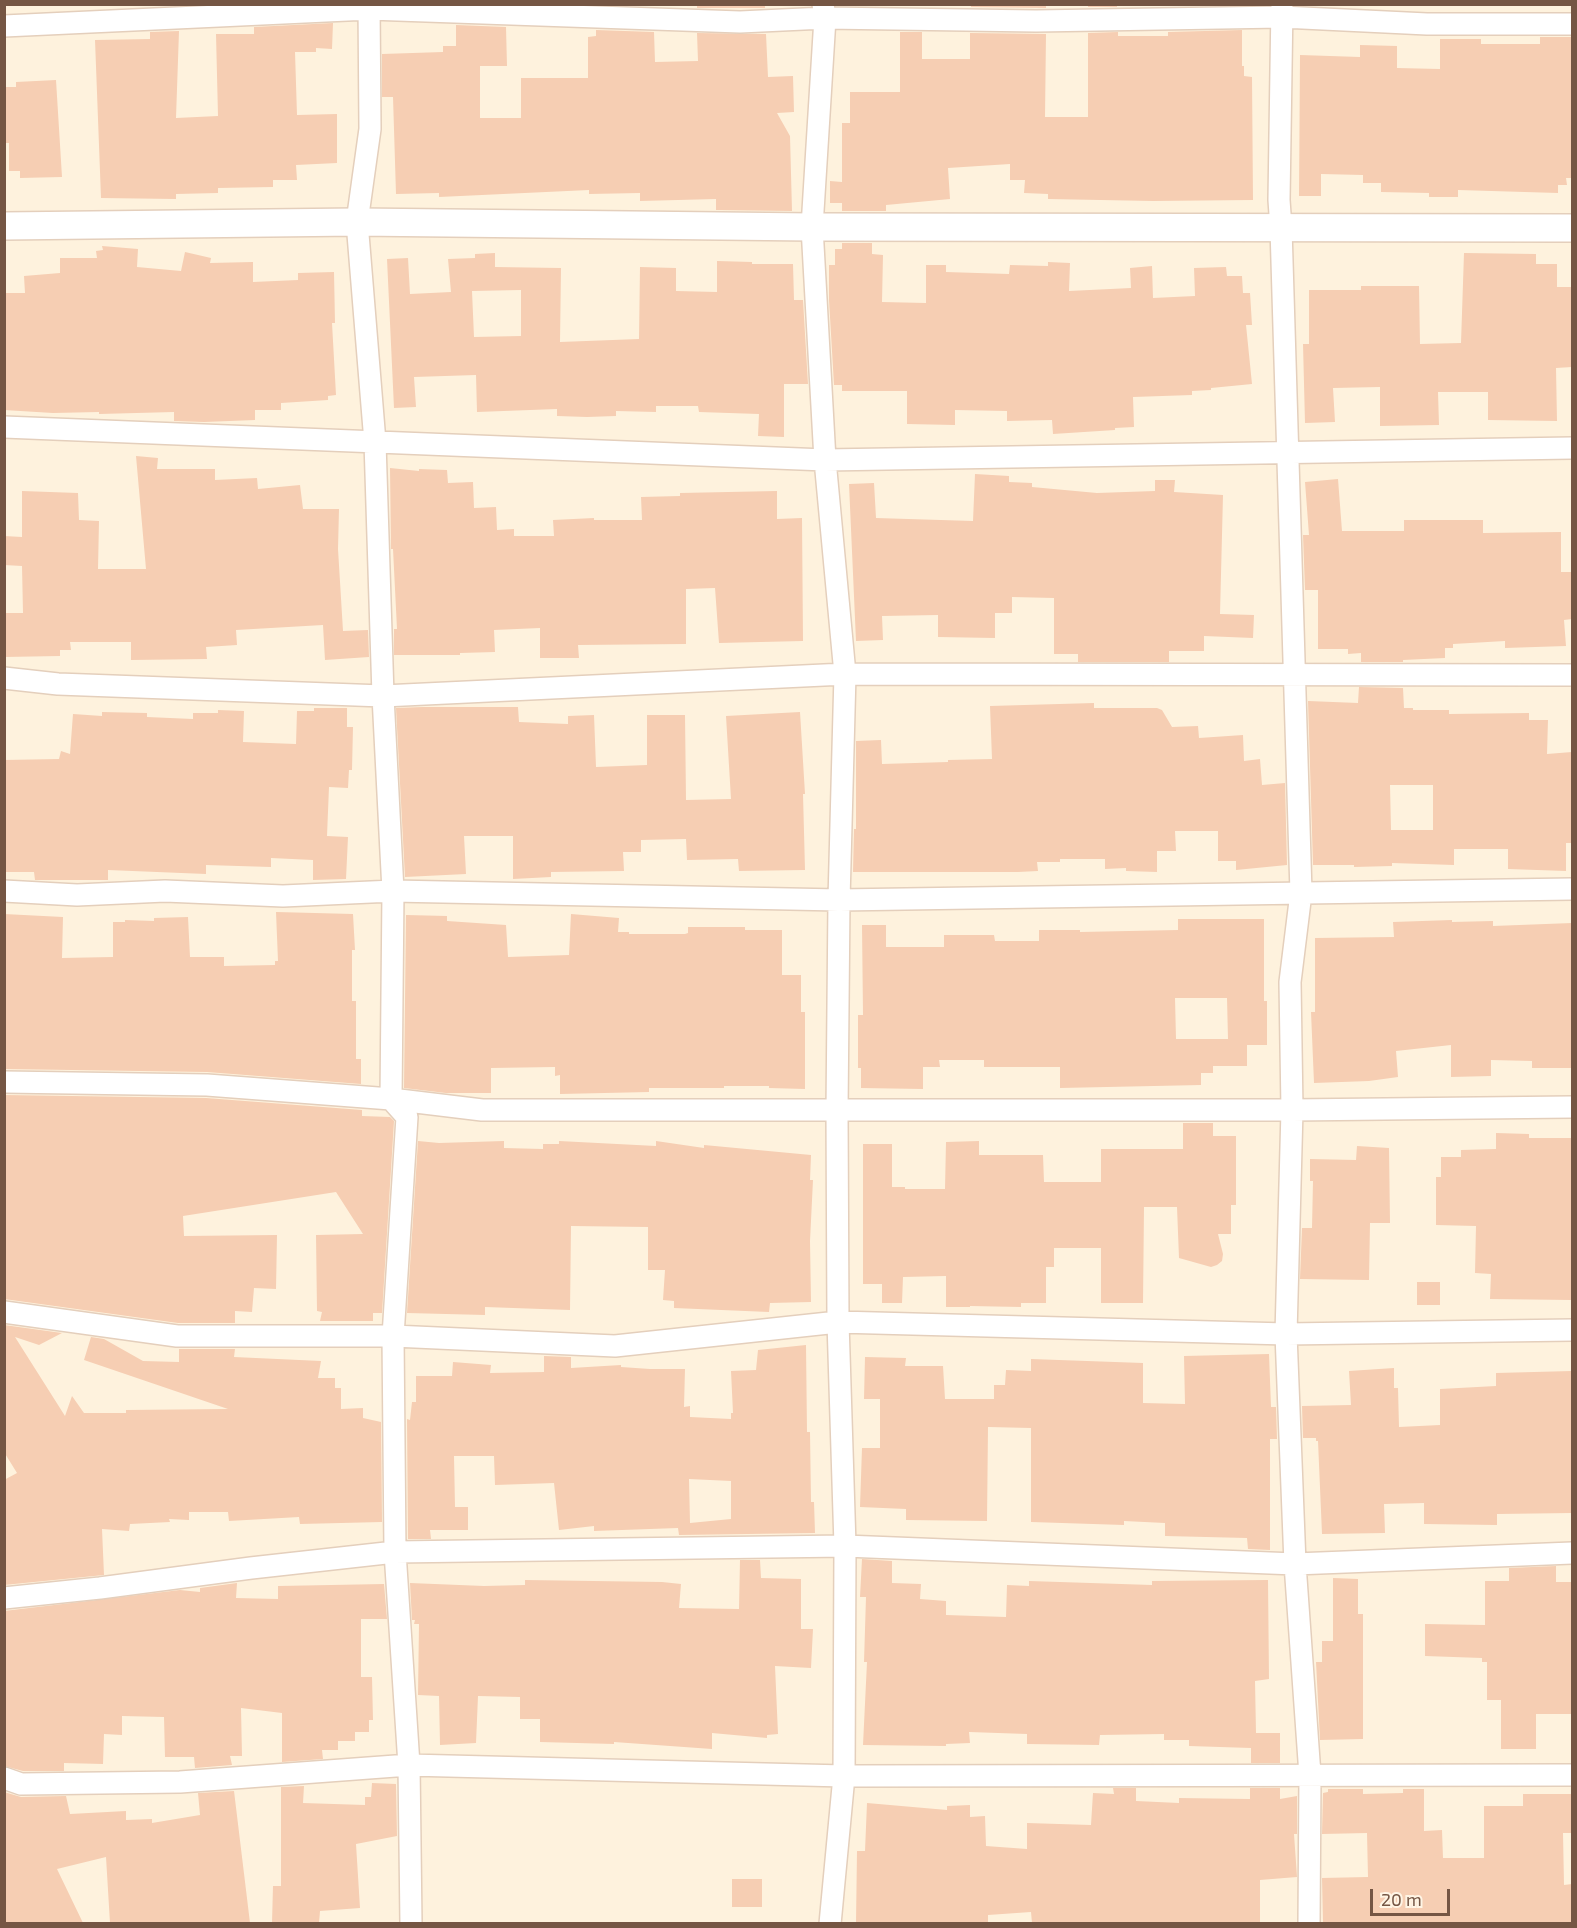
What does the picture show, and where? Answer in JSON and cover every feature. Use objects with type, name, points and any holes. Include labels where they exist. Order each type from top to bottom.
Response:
[{"type":"street","points":[[369,7],[370,129],[357,222],[375,442],[383,696],[393,891],[391,1099],[407,1117],[393,1336],[395,1552],[409,1765],[411,1923]]},
{"type":"street","points":[[4,26],[369,7],[740,22],[824,11],[1036,21],[1282,11],[1427,24],[1572,24]]},
{"type":"street","points":[[824,11],[812,227],[825,460],[845,674],[837,1111],[838,1322],[845,1546],[844,1776],[830,1923]]},
{"type":"street","points":[[1282,11],[1279,201],[1296,676],[1301,893],[1290,982],[1292,1110],[1286,1334],[1295,1564],[1310,1775],[1309,1923]]},
{"type":"street","points":[[4,226],[357,222],[812,227],[1572,228]]},
{"type":"street","points":[[4,427],[825,460],[1572,448]]},
{"type":"street","points":[[4,678],[58,684],[383,696],[845,674],[1572,675]]},
{"type":"street","points":[[4,891],[77,895],[165,891],[283,896],[393,891],[840,900],[1572,889]]},
{"type":"street","points":[[4,1082],[207,1085],[391,1099],[482,1110],[1292,1110],[1572,1107]]},
{"type":"street","points":[[4,1312],[177,1336],[393,1336],[615,1346],[838,1322],[1286,1334],[1572,1330]]},
{"type":"street","points":[[4,1598],[395,1552],[845,1546],[1295,1564],[1572,1553]]},
{"type":"street","points":[[4,1778],[21,1784],[180,1782],[409,1765],[844,1776],[1572,1775]]},
{"type":"building","points":[[697,4],[765,4],[765,8],[697,8]]},
{"type":"building","points":[[971,4],[1046,4],[1046,8],[971,7]]},
{"type":"building","points":[[1088,4],[1117,4],[1117,7],[1088,7]]},
{"type":"building","points":[[1166,4],[1249,4],[1249,5],[1167,6]]},
{"type":"building","points":[[333,23],[332,49],[316,48],[316,52],[295,52],[297,115],[337,114],[337,163],[296,165],[297,180],[273,180],[273,187],[218,188],[218,193],[176,194],[176,199],[101,198],[95,40],[150,39],[150,32],[179,31],[176,118],[218,116],[216,34],[254,34],[254,27]]},
{"type":"building","points":[[456,25],[506,27],[507,66],[480,66],[480,118],[521,118],[521,78],[588,78],[588,37],[596,36],[596,30],[654,32],[655,62],[698,61],[697,33],[766,34],[768,77],[793,76],[794,112],[777,113],[790,136],[792,211],[716,210],[716,199],[640,201],[640,193],[589,194],[589,190],[439,197],[439,193],[396,194],[393,97],[382,97],[382,54],[443,52],[443,46],[456,46]]},
{"type":"building","points":[[1242,30],[1244,76],[1252,77],[1253,200],[1048,199],[1048,194],[1024,193],[1025,180],[1010,180],[1010,164],[948,168],[950,199],[886,205],[886,211],[842,211],[842,203],[830,203],[830,181],[842,182],[842,123],[850,123],[850,92],[900,92],[900,32],[922,32],[922,59],[970,59],[970,33],[1046,34],[1045,117],[1088,117],[1088,33],[1118,32],[1118,36],[1168,36],[1168,32]]},
{"type":"building","points":[[1540,37],[1572,37],[1572,178],[1566,178],[1567,185],[1558,185],[1558,193],[1458,190],[1458,197],[1429,197],[1429,193],[1381,192],[1381,183],[1363,183],[1363,175],[1321,174],[1321,196],[1299,196],[1300,55],[1360,57],[1360,45],[1397,46],[1397,68],[1440,69],[1440,39],[1481,39],[1481,44],[1540,44]]},
{"type":"building","points":[[56,80],[62,177],[20,178],[20,171],[9,171],[9,143],[4,143],[4,87],[16,87],[16,82]]},
{"type":"building","points":[[842,243],[872,243],[872,254],[883,255],[882,302],[926,303],[926,265],[946,265],[946,272],[1009,274],[1010,265],[1048,266],[1048,262],[1070,263],[1069,291],[1131,288],[1130,268],[1152,266],[1153,298],[1195,296],[1194,268],[1226,267],[1227,276],[1242,276],[1243,293],[1250,293],[1252,325],[1246,325],[1252,384],[1192,391],[1192,395],[1133,397],[1134,427],[1115,428],[1115,430],[1053,434],[1052,420],[1007,421],[1007,411],[955,410],[955,425],[907,424],[907,391],[842,391],[842,385],[834,385],[829,265],[835,265],[835,249],[842,249]]},
{"type":"building","points":[[102,246],[138,249],[137,267],[181,271],[185,252],[211,258],[210,263],[253,262],[253,282],[298,280],[298,273],[334,272],[335,323],[332,323],[336,395],[328,396],[328,400],[281,403],[281,410],[255,410],[255,420],[174,421],[174,412],[99,414],[99,412],[53,413],[4,410],[4,293],[25,293],[24,276],[60,273],[60,258],[97,258],[96,251],[103,250]]},
{"type":"building","points":[[495,253],[495,267],[561,268],[560,342],[639,339],[640,267],[676,268],[676,291],[717,292],[717,261],[793,264],[794,300],[803,300],[808,384],[784,384],[784,437],[758,436],[759,414],[699,412],[698,406],[656,406],[656,412],[616,411],[616,416],[587,417],[557,416],[557,409],[477,412],[476,375],[414,377],[416,407],[394,408],[387,259],[408,258],[410,294],[451,292],[448,259],[475,258],[475,254]],"holes":[[[521,290],[521,336],[474,337],[472,291]]]},
{"type":"building","points":[[1464,253],[1536,254],[1536,264],[1557,264],[1557,287],[1572,287],[1572,367],[1556,368],[1557,421],[1488,420],[1488,392],[1438,392],[1439,425],[1380,426],[1380,387],[1333,388],[1335,422],[1305,423],[1303,344],[1309,344],[1309,290],[1361,290],[1361,286],[1419,286],[1420,344],[1461,343]]},
{"type":"building","points":[[136,456],[158,458],[157,469],[215,469],[215,480],[257,478],[258,489],[300,485],[303,509],[339,509],[338,549],[343,631],[368,630],[369,657],[325,660],[323,625],[236,630],[237,645],[206,647],[207,659],[131,660],[131,642],[70,642],[71,650],[60,650],[60,656],[4,657],[4,613],[23,613],[22,566],[4,565],[4,536],[22,537],[22,491],[78,493],[79,520],[99,521],[98,569],[146,569]]},
{"type":"building","points":[[390,468],[419,471],[419,469],[447,470],[448,483],[473,482],[474,508],[496,507],[497,530],[514,529],[514,536],[554,536],[553,520],[594,518],[594,520],[642,520],[641,497],[680,496],[680,493],[777,491],[777,519],[802,518],[803,641],[719,643],[715,588],[686,589],[686,644],[578,645],[579,658],[540,658],[540,628],[494,630],[495,652],[460,653],[460,655],[394,655],[394,629],[397,629],[393,549],[391,549]]},
{"type":"building","points":[[975,474],[1009,476],[1009,482],[1032,483],[1032,487],[1097,493],[1155,491],[1155,480],[1175,480],[1174,492],[1223,495],[1220,614],[1254,615],[1253,638],[1204,636],[1204,651],[1169,651],[1169,662],[1078,662],[1078,654],[1054,654],[1054,598],[1012,597],[1012,613],[995,613],[995,638],[938,637],[938,615],[882,616],[883,640],[856,641],[849,484],[874,483],[876,518],[973,521]]},
{"type":"building","points":[[1338,479],[1342,531],[1404,531],[1404,520],[1483,520],[1483,533],[1561,532],[1561,572],[1572,572],[1572,619],[1564,620],[1566,646],[1505,648],[1505,641],[1453,644],[1453,648],[1445,648],[1445,658],[1403,660],[1403,662],[1361,662],[1361,653],[1348,654],[1348,649],[1318,649],[1318,590],[1305,590],[1303,535],[1309,535],[1305,482]]},
{"type":"building","points":[[1359,687],[1403,688],[1404,708],[1413,708],[1413,710],[1449,710],[1449,714],[1529,713],[1529,720],[1548,720],[1547,754],[1572,752],[1572,843],[1566,843],[1566,871],[1508,869],[1508,849],[1454,849],[1454,865],[1392,863],[1392,866],[1354,867],[1354,865],[1313,865],[1308,701],[1358,703]],"holes":[[[1390,785],[1433,785],[1433,830],[1391,830]]]},
{"type":"building","points":[[1094,703],[1094,708],[1157,708],[1162,710],[1172,727],[1198,726],[1199,738],[1243,735],[1244,761],[1260,759],[1262,785],[1285,783],[1287,865],[1236,870],[1236,861],[1218,861],[1218,831],[1175,831],[1176,851],[1157,851],[1157,872],[1126,871],[1126,868],[1105,869],[1105,859],[1060,859],[1060,862],[1037,862],[1038,871],[853,872],[854,829],[856,829],[856,741],[881,740],[882,764],[992,759],[990,706]]},
{"type":"building","points":[[518,707],[519,722],[568,724],[568,716],[594,715],[596,767],[647,765],[647,715],[685,715],[686,800],[731,799],[726,716],[800,712],[805,794],[803,794],[805,870],[739,871],[738,859],[687,860],[686,839],[641,840],[641,852],[623,852],[624,871],[551,872],[551,877],[513,879],[513,836],[464,836],[466,874],[405,877],[396,708]]},
{"type":"building","points":[[314,708],[347,708],[347,727],[353,727],[352,770],[349,770],[348,788],[329,787],[327,836],[348,837],[346,879],[313,880],[313,860],[271,858],[271,867],[206,865],[206,874],[108,870],[108,880],[35,880],[34,872],[4,872],[4,760],[59,759],[61,751],[70,754],[73,714],[102,716],[102,712],[147,713],[147,717],[193,719],[193,713],[218,713],[218,710],[244,711],[243,742],[296,744],[297,711],[314,711]]},
{"type":"building","points":[[276,912],[353,914],[355,950],[352,950],[352,1001],[356,1001],[356,1059],[361,1059],[361,1084],[207,1072],[4,1069],[4,914],[63,917],[62,958],[113,957],[113,922],[188,917],[190,957],[224,957],[224,966],[275,965],[275,961],[278,961]]},
{"type":"building","points":[[571,914],[619,918],[618,932],[629,932],[629,934],[685,934],[688,933],[688,927],[745,927],[745,930],[782,930],[782,975],[801,975],[801,1012],[805,1012],[805,1089],[724,1086],[724,1088],[649,1088],[649,1092],[560,1094],[560,1075],[555,1076],[555,1067],[491,1068],[491,1093],[446,1093],[404,1088],[406,915],[447,916],[447,921],[506,925],[508,957],[569,955]]},
{"type":"building","points":[[1178,919],[1264,919],[1264,1001],[1267,1001],[1267,1045],[1247,1045],[1247,1066],[1213,1066],[1213,1073],[1201,1073],[1201,1085],[1060,1088],[1060,1067],[984,1067],[984,1060],[939,1060],[940,1067],[923,1067],[923,1089],[861,1088],[861,1068],[858,1068],[858,1015],[863,1015],[862,925],[886,925],[886,947],[944,947],[944,935],[994,935],[995,941],[1039,941],[1039,930],[1080,930],[1080,932],[1178,930]],"holes":[[[1175,998],[1227,998],[1228,1039],[1176,1039]]]},
{"type":"building","points":[[1452,920],[1452,922],[1493,921],[1493,926],[1572,923],[1572,1068],[1532,1068],[1532,1061],[1491,1060],[1491,1076],[1451,1077],[1451,1045],[1396,1051],[1398,1077],[1369,1081],[1314,1083],[1311,1012],[1315,1012],[1315,938],[1394,937],[1393,922]]},
{"type":"building","points":[[4,1095],[206,1098],[362,1110],[362,1116],[390,1117],[394,1121],[382,1313],[373,1313],[373,1321],[320,1321],[322,1312],[317,1311],[316,1235],[363,1234],[336,1192],[183,1216],[184,1236],[277,1235],[276,1289],[254,1288],[252,1312],[235,1311],[235,1323],[178,1323],[4,1299]]},
{"type":"building","points":[[1183,1123],[1213,1123],[1213,1136],[1236,1136],[1236,1205],[1231,1205],[1231,1234],[1218,1234],[1223,1254],[1222,1261],[1217,1265],[1211,1267],[1179,1258],[1177,1207],[1144,1207],[1143,1303],[1101,1303],[1101,1248],[1054,1248],[1054,1267],[1046,1267],[1046,1303],[1021,1303],[1021,1307],[946,1307],[946,1276],[903,1277],[902,1303],[882,1303],[882,1284],[863,1284],[863,1144],[892,1144],[892,1187],[945,1189],[946,1142],[979,1141],[979,1155],[1043,1155],[1044,1182],[1101,1182],[1101,1149],[1183,1149]]},
{"type":"building","points":[[1496,1133],[1529,1134],[1529,1138],[1572,1138],[1571,1300],[1490,1299],[1491,1274],[1475,1273],[1476,1226],[1436,1225],[1436,1177],[1441,1177],[1441,1157],[1461,1157],[1461,1150],[1496,1149]]},
{"type":"building","points":[[418,1141],[439,1143],[504,1141],[504,1148],[543,1149],[543,1144],[559,1144],[559,1141],[656,1146],[656,1141],[704,1148],[704,1145],[811,1155],[810,1180],[813,1180],[810,1241],[811,1302],[770,1303],[769,1312],[674,1308],[674,1301],[663,1300],[665,1270],[648,1270],[648,1227],[571,1226],[570,1310],[485,1307],[485,1315],[407,1313]]},
{"type":"building","points":[[1357,1146],[1389,1148],[1390,1223],[1370,1223],[1369,1280],[1300,1279],[1302,1228],[1312,1228],[1313,1181],[1310,1181],[1310,1159],[1356,1160]]},
{"type":"building","points":[[1417,1282],[1440,1282],[1440,1305],[1417,1305]]},
{"type":"building","points":[[4,1325],[62,1333],[39,1345],[15,1337],[65,1416],[72,1396],[84,1413],[126,1413],[126,1410],[228,1409],[84,1360],[91,1337],[104,1339],[143,1361],[179,1362],[179,1349],[235,1349],[234,1357],[321,1361],[318,1378],[335,1378],[335,1388],[341,1388],[341,1409],[363,1408],[363,1418],[381,1422],[382,1522],[300,1524],[299,1517],[229,1521],[228,1512],[189,1512],[189,1520],[169,1519],[170,1522],[130,1524],[129,1531],[102,1529],[104,1575],[4,1585],[4,1480],[17,1473],[4,1452]]},
{"type":"building","points":[[806,1345],[807,1432],[810,1432],[811,1502],[814,1502],[815,1533],[679,1535],[678,1528],[594,1531],[594,1526],[559,1530],[554,1483],[495,1485],[494,1456],[454,1456],[455,1507],[468,1507],[468,1530],[430,1530],[431,1539],[408,1539],[407,1419],[410,1420],[412,1402],[416,1402],[416,1376],[452,1376],[453,1362],[491,1365],[490,1373],[544,1372],[544,1356],[571,1357],[571,1368],[621,1365],[621,1367],[650,1369],[685,1369],[684,1407],[690,1406],[690,1417],[731,1419],[731,1413],[733,1413],[731,1371],[756,1370],[758,1350]],"holes":[[[689,1479],[731,1481],[731,1519],[690,1523]]]},
{"type":"building","points":[[1269,1354],[1271,1407],[1276,1407],[1277,1439],[1270,1439],[1270,1550],[1248,1549],[1247,1538],[1165,1536],[1165,1523],[1124,1521],[1124,1525],[1031,1522],[1031,1428],[988,1427],[987,1521],[906,1520],[906,1509],[860,1507],[862,1448],[880,1448],[880,1399],[864,1399],[865,1357],[906,1358],[905,1366],[943,1366],[945,1399],[994,1399],[994,1385],[1005,1385],[1006,1370],[1031,1371],[1031,1359],[1143,1363],[1143,1403],[1185,1404],[1184,1356]]},
{"type":"building","points":[[1394,1368],[1394,1388],[1398,1388],[1399,1427],[1440,1425],[1440,1389],[1496,1386],[1496,1373],[1572,1371],[1572,1513],[1497,1514],[1497,1525],[1424,1524],[1424,1503],[1384,1504],[1385,1533],[1322,1534],[1318,1441],[1316,1438],[1303,1438],[1302,1406],[1351,1405],[1349,1371]]},
{"type":"building","points":[[862,1559],[892,1561],[892,1583],[921,1584],[920,1599],[946,1601],[946,1615],[1006,1617],[1007,1585],[1029,1586],[1029,1581],[1152,1585],[1152,1581],[1268,1580],[1269,1679],[1255,1681],[1256,1733],[1280,1733],[1280,1763],[1251,1763],[1251,1748],[1189,1746],[1189,1740],[1164,1740],[1164,1734],[1100,1735],[1099,1745],[1027,1744],[1027,1734],[969,1732],[970,1743],[946,1744],[946,1746],[863,1745],[867,1662],[864,1662],[866,1597],[860,1597]]},
{"type":"building","points":[[740,1560],[760,1560],[761,1578],[801,1579],[801,1629],[813,1629],[811,1668],[775,1666],[778,1734],[767,1735],[767,1738],[712,1733],[712,1749],[614,1742],[614,1744],[540,1742],[540,1719],[520,1719],[520,1697],[478,1696],[476,1743],[440,1745],[439,1696],[418,1695],[419,1624],[414,1624],[415,1620],[412,1620],[410,1583],[484,1586],[525,1585],[525,1580],[662,1582],[681,1584],[679,1608],[739,1609]]},
{"type":"building","points":[[1556,1566],[1556,1582],[1572,1582],[1572,1714],[1536,1714],[1536,1749],[1501,1749],[1501,1700],[1487,1700],[1487,1662],[1482,1662],[1482,1658],[1425,1656],[1425,1624],[1485,1625],[1485,1581],[1509,1581],[1509,1568]]},
{"type":"building","points":[[1333,1578],[1358,1579],[1358,1614],[1363,1614],[1363,1739],[1320,1740],[1316,1662],[1322,1662],[1322,1641],[1333,1641]]},
{"type":"building","points":[[237,1583],[236,1598],[278,1599],[278,1586],[384,1584],[387,1619],[361,1619],[361,1677],[372,1677],[373,1720],[369,1720],[369,1732],[355,1732],[355,1741],[338,1741],[338,1750],[322,1750],[323,1759],[282,1762],[282,1713],[241,1708],[242,1756],[230,1756],[232,1765],[195,1768],[194,1757],[165,1757],[164,1717],[122,1716],[122,1735],[104,1734],[103,1764],[64,1763],[64,1771],[23,1771],[4,1766],[4,1611],[180,1590],[200,1592],[200,1588]]},
{"type":"building","points":[[372,1783],[396,1784],[397,1836],[356,1844],[360,1908],[320,1911],[319,1923],[272,1923],[273,1886],[281,1886],[281,1787],[304,1786],[303,1803],[365,1805],[365,1797],[371,1797]]},
{"type":"building","points":[[1113,1788],[1136,1788],[1136,1801],[1179,1803],[1179,1798],[1250,1799],[1250,1788],[1280,1788],[1280,1799],[1297,1796],[1297,1834],[1294,1834],[1297,1877],[1260,1880],[1260,1923],[1032,1923],[1031,1912],[988,1915],[988,1923],[856,1923],[857,1851],[865,1851],[867,1803],[947,1810],[947,1806],[970,1805],[970,1817],[985,1816],[986,1846],[1027,1849],[1027,1823],[1091,1825],[1093,1793],[1114,1794]]},
{"type":"building","points":[[1328,1789],[1363,1789],[1363,1794],[1403,1793],[1403,1789],[1424,1789],[1424,1831],[1442,1830],[1443,1858],[1484,1858],[1484,1806],[1523,1806],[1523,1794],[1572,1794],[1572,1833],[1563,1833],[1564,1885],[1572,1884],[1572,1923],[1323,1923],[1322,1878],[1368,1877],[1367,1833],[1322,1834],[1323,1793],[1328,1792]]},
{"type":"building","points":[[234,1791],[250,1923],[110,1923],[106,1857],[57,1869],[83,1923],[4,1923],[4,1792],[21,1797],[66,1796],[70,1814],[126,1811],[126,1820],[152,1819],[152,1823],[200,1815],[198,1793]]},
{"type":"building","points":[[732,1879],[762,1879],[762,1907],[732,1907]]}]
